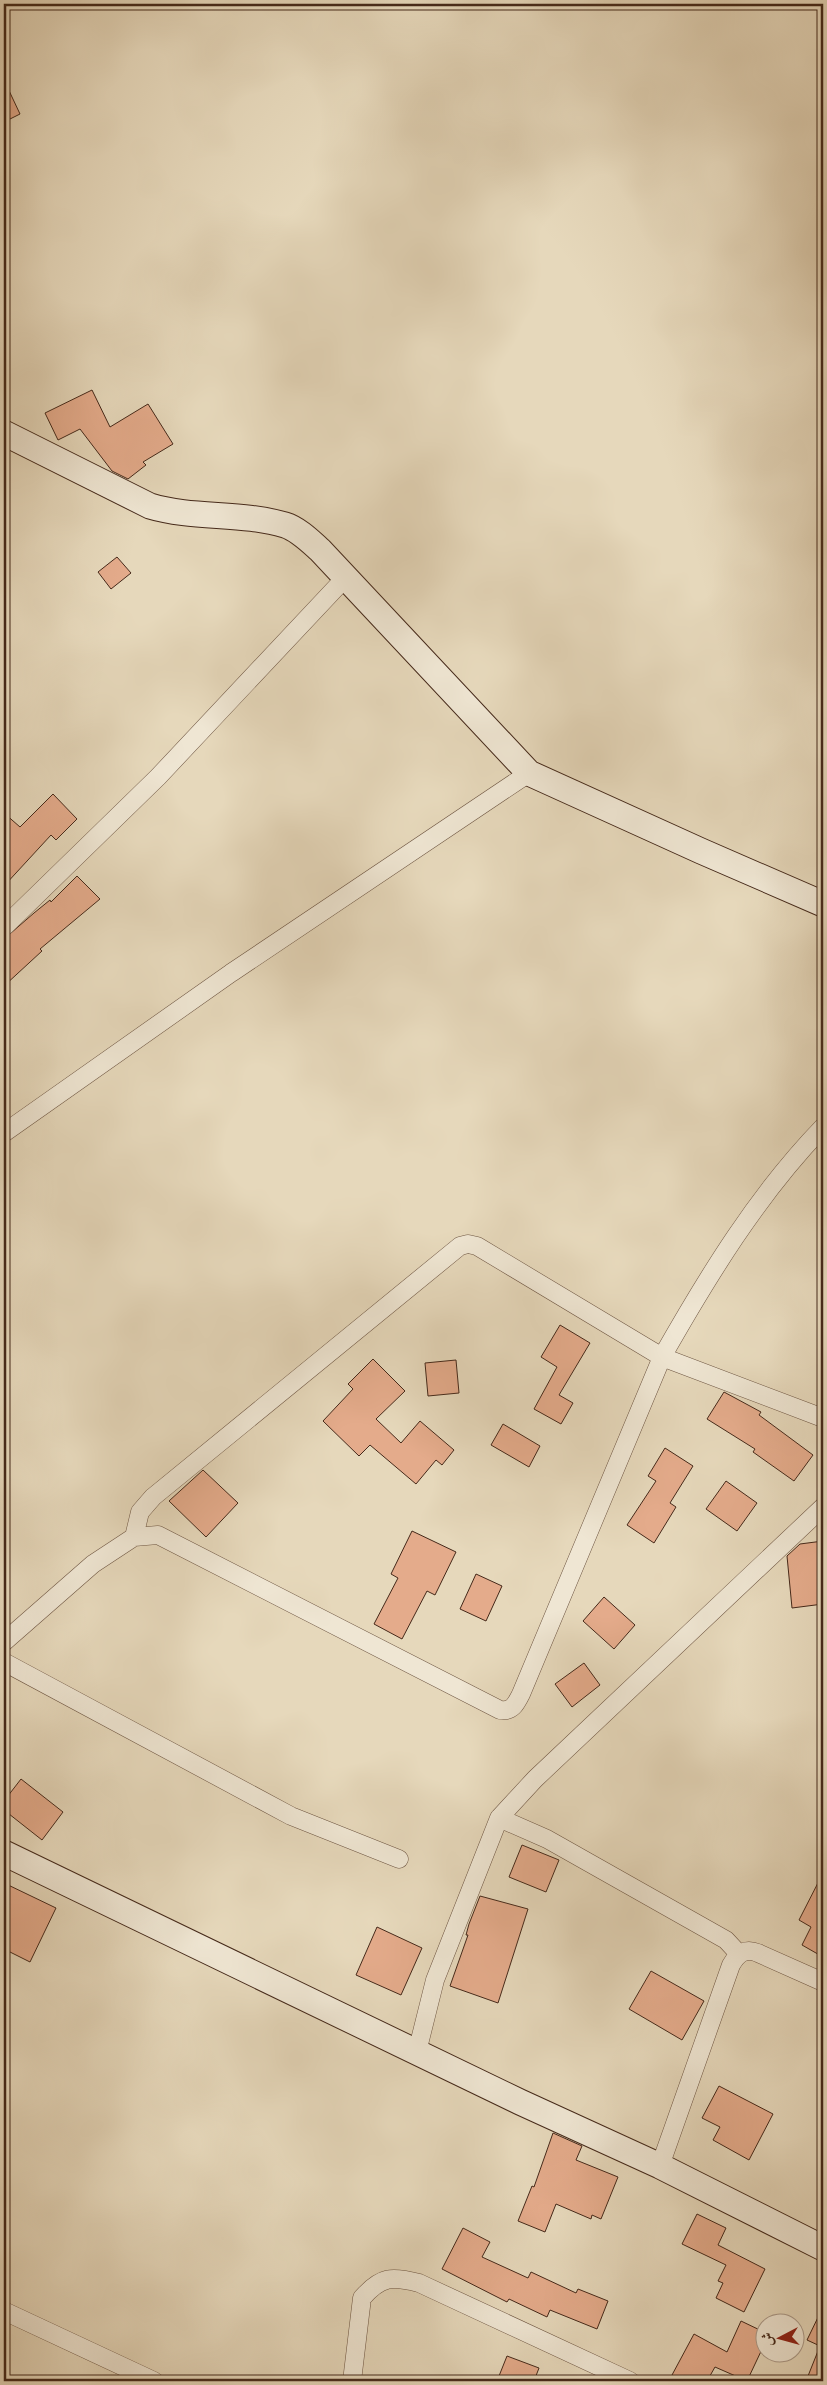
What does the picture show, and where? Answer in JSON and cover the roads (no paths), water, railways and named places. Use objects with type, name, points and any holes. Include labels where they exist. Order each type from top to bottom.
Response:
[{"type":"street","points":[[4,433],[150,506],[286,526],[309,540],[346,577],[529,773],[823,904]]},
{"type":"street","points":[[4,927],[158,777],[346,577]]},
{"type":"street","points":[[4,1133],[231,973],[529,773]]},
{"type":"street","points":[[4,1642],[93,1564],[134,1537],[152,1535],[163,1537],[500,1710],[511,1709],[521,1694],[662,1357],[727,1250],[794,1158],[823,1127]]},
{"type":"street","points":[[134,1537],[140,1512],[153,1497],[460,1246],[468,1244],[477,1246],[662,1357],[823,1418]]},
{"type":"street","points":[[417,2052],[435,1980],[499,1818],[542,1772],[823,1508]]},
{"type":"street","points":[[4,1662],[291,1816],[399,1858]]},
{"type":"street","points":[[499,1818],[547,1839],[726,1940],[739,1954]]},
{"type":"street","points":[[4,1853],[417,2052],[660,2166],[823,2248]]},
{"type":"street","points":[[660,2166],[731,1965],[739,1954],[750,1950],[823,1982]]},
{"type":"street","points":[[352,2381],[362,2298],[382,2280],[397,2278],[419,2283],[630,2381]]},
{"type":"street","points":[[4,2311],[154,2381]]}]
